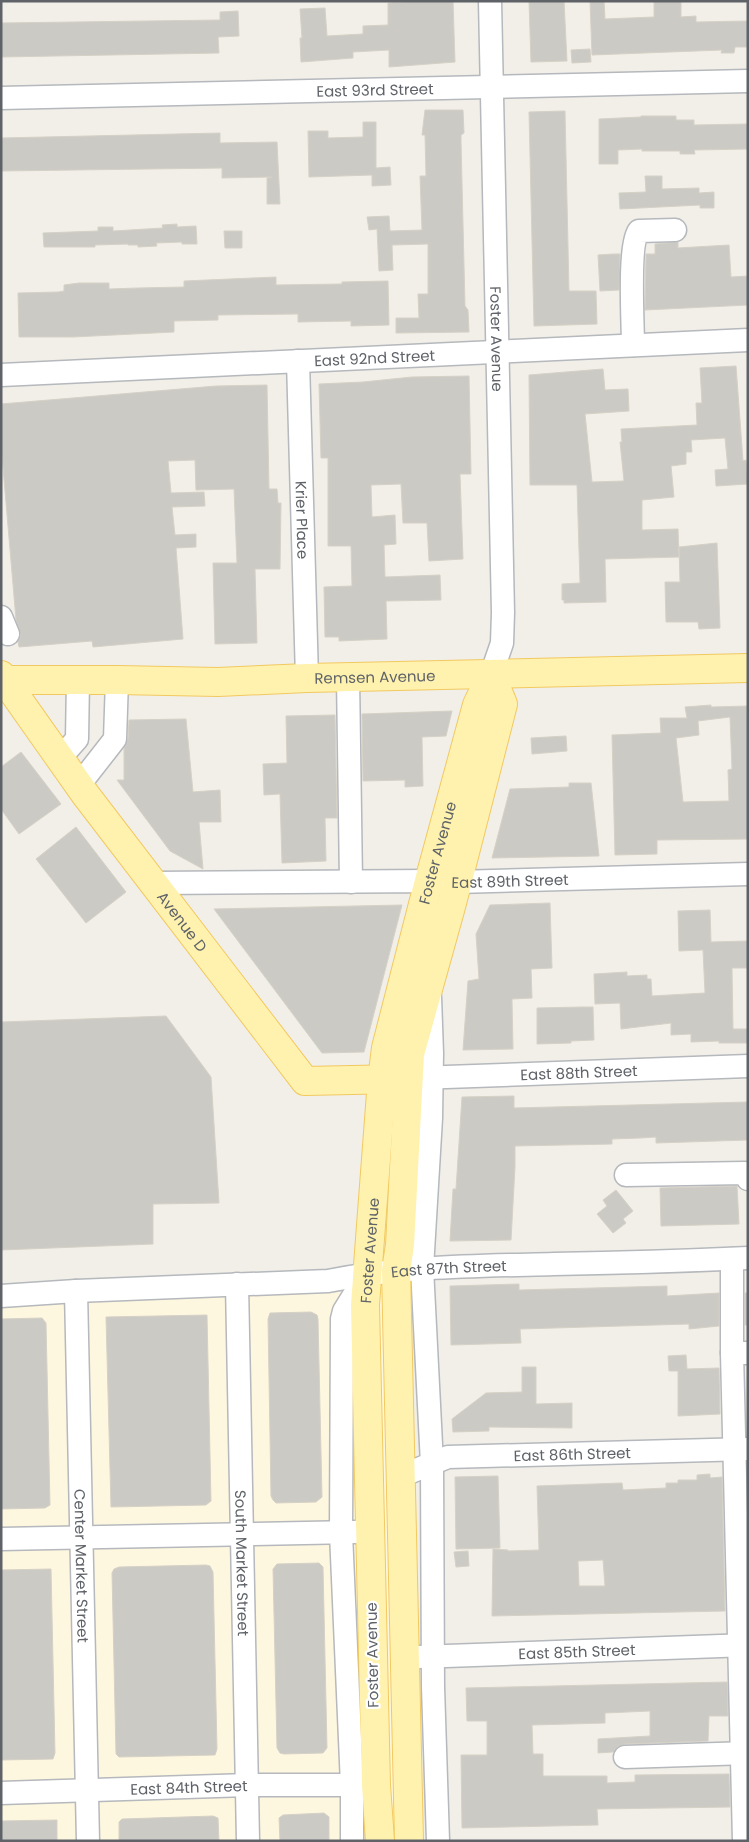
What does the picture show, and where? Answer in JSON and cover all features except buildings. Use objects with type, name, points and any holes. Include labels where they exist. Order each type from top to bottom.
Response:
[{"type":"main road","name":"Remsen Avenue","points":[[2,678],[218,682],[307,678],[748,668]]},
{"type":"main road","name":"Foster Avenue","points":[[380,1841],[364,1785],[370,1532],[365,1305],[382,1080],[386,1048],[429,881],[477,705],[491,675]]},
{"type":"main road","name":"Foster Avenue","points":[[409,1841],[401,1476],[409,1270],[400,1245],[421,1078],[410,1054],[504,704],[491,675]]},
{"type":"main road","name":"Avenue D","points":[[2,678],[79,785],[305,1081],[421,1078]]},
{"type":"street","name":"Foster Avenue","points":[[490,1],[503,613],[502,642],[491,675]]},
{"type":"street","name":"East 93rd Street","points":[[1,98],[748,81]]},
{"type":"street","points":[[633,345],[633,252],[635,235],[639,231],[675,230]]},
{"type":"street","name":"East 92nd Street","points":[[1,375],[748,340]]},
{"type":"street","name":"Krier Place","points":[[298,360],[307,678]]},
{"type":"street","points":[[348,677],[351,882]]},
{"type":"street","points":[[60,758],[77,739],[78,680]]},
{"type":"street","points":[[79,785],[115,739],[117,680]]},
{"type":"street","points":[[78,727],[116,718]]},
{"type":"street","points":[[78,727],[98,761]]},
{"type":"street","name":"East 89th Street","points":[[154,883],[457,882],[748,874]]},
{"type":"street","name":"East 88th Street","points":[[421,1078],[748,1066]]},
{"type":"street","points":[[626,1175],[745,1173],[748,1179]]},
{"type":"street","points":[[740,1259],[745,1753],[744,1841]]},
{"type":"street","name":"East 87th Street","points":[[1,1296],[76,1291],[328,1281],[368,1273],[409,1270],[740,1259]]},
{"type":"street","points":[[409,1270],[432,1464],[433,1656],[438,1841]]},
{"type":"street","points":[[352,1841],[364,1785],[341,1532],[342,1319],[344,1311],[368,1273]]},
{"type":"street","name":"South Market Street","points":[[237,1284],[248,1841]]},
{"type":"street","name":"Center Market Street","points":[[76,1291],[88,1841]]},
{"type":"street","name":"East 86th Street","points":[[401,1476],[448,1457],[741,1449]]},
{"type":"street","points":[[1,1539],[370,1532]]},
{"type":"street","name":"East 85th Street","points":[[404,1657],[743,1646]]},
{"type":"street","points":[[625,1757],[745,1753]]},
{"type":"street","name":"East 84th Street","points":[[1,1793],[87,1792],[248,1785],[364,1785]]},
{"type":"shaded area","points":[[396,1271],[407,1841],[1,1841],[1,1296]]}]
